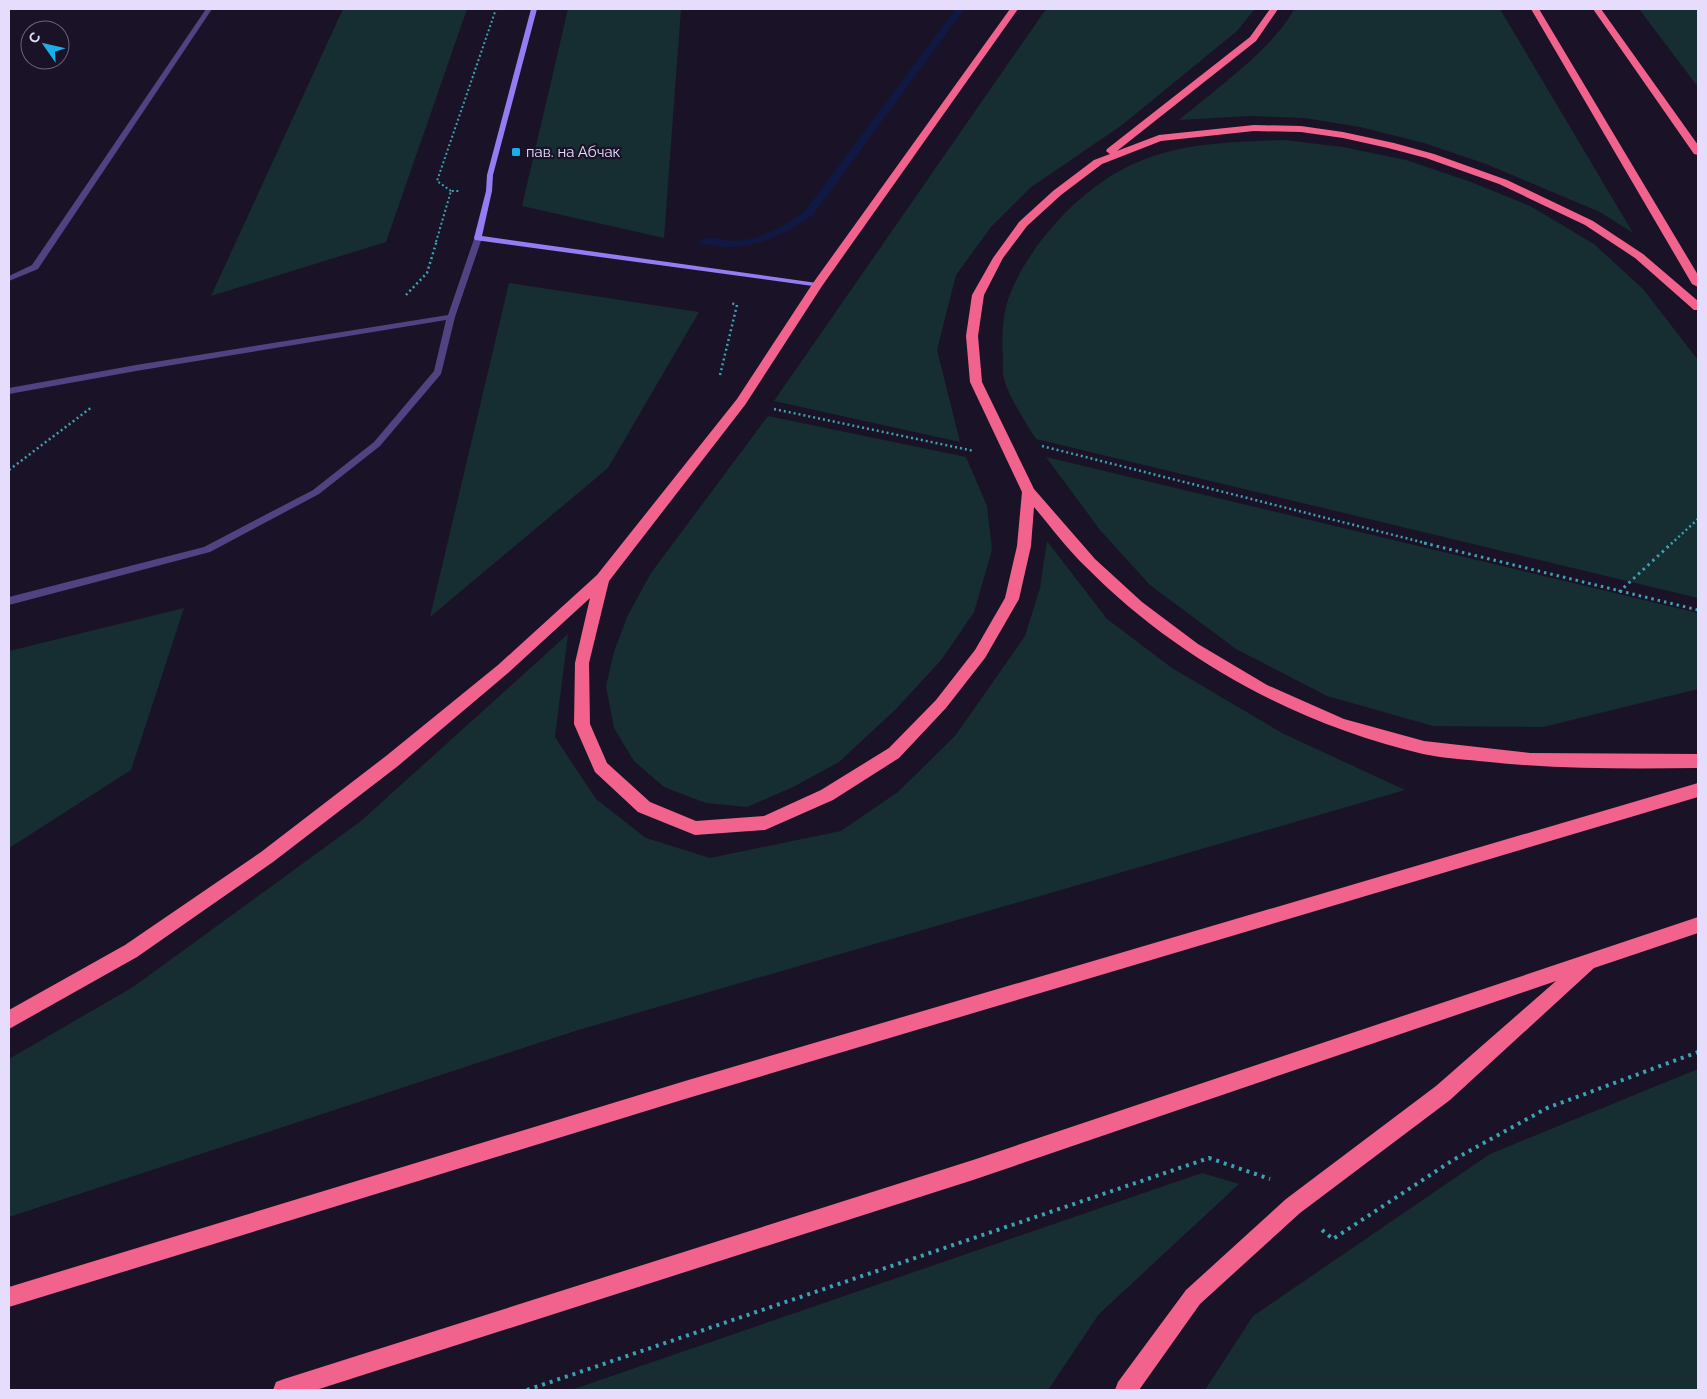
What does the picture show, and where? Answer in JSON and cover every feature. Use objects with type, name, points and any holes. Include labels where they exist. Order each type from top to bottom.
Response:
[{"type":"highway","points":[[9,1020],[131,952],[267,857],[392,761],[466,700],[503,669],[602,578],[741,402],[818,285],[1014,9]]},
{"type":"highway","points":[[1274,9],[1253,39],[1057,193],[1023,224],[998,258],[978,295],[972,336],[976,382],[1029,492],[1090,563],[1136,606],[1193,648],[1262,689],[1341,724],[1424,748],[1530,760],[1698,761]]},
{"type":"highway","points":[[1535,9],[1698,284]]},
{"type":"highway","points":[[1597,9],[1698,152]]},
{"type":"highway","points":[[1098,162],[1159,138],[1222,130],[1301,129],[1343,135],[1390,145],[1430,156],[1503,182],[1589,223],[1639,256],[1698,307]]},
{"type":"highway","points":[[602,578],[582,663],[582,724],[601,767],[644,807],[695,828],[765,823],[827,796],[894,753],[942,704],[980,654],[1012,599],[1024,546],[1029,492]]},
{"type":"highway","points":[[9,1297],[685,1090],[1698,790]]},
{"type":"highway","points":[[284,1390],[964,1173],[1698,925]]},
{"type":"highway","points":[[1126,1390],[1193,1297],[1294,1206],[1443,1093],[1592,960]]},
{"type":"main road","points":[[534,9],[490,175],[489,192],[478,238],[818,285]]},
{"type":"lane","points":[[9,279],[35,267],[209,9]]},
{"type":"lane","points":[[9,601],[207,550],[316,492],[377,444],[438,372],[451,317],[478,238]]},
{"type":"lane","points":[[9,391],[136,368],[451,317]]},
{"type":"path","points":[[489,192],[451,191],[437,181],[496,9]]},
{"type":"path","points":[[400,301],[427,273],[451,191]]},
{"type":"path","points":[[728,302],[737,305],[719,376],[741,402],[980,452],[1031,444],[1619,592],[1698,610]]},
{"type":"path","points":[[9,470],[92,407]]},
{"type":"path","points":[[1619,592],[1698,519]]},
{"type":"path","points":[[528,1390],[1209,1158],[1274,1180],[1294,1206],[1333,1239],[1453,1160],[1547,1108],[1698,1052]]},
{"type":"green space","points":[[343,9],[467,9],[386,242],[211,296]]},
{"type":"green space","points":[[568,9],[681,9],[664,238],[522,206]]},
{"type":"green space","points":[[1046,9],[1255,9],[1237,31],[1122,125],[1030,188],[991,227],[956,275],[937,350],[960,442],[774,401]]},
{"type":"green space","points":[[1294,9],[1500,9],[1633,233],[1600,212],[1486,164],[1424,143],[1360,127],[1305,118],[1249,116],[1179,120],[1258,53],[1273,38]]},
{"type":"green space","points":[[1639,9],[1698,9],[1698,87]]},
{"type":"green space","points":[[1284,140],[1343,147],[1406,160],[1471,182],[1530,206],[1594,244],[1643,289],[1698,360],[1698,598],[1036,439],[1006,386],[1003,370],[1003,332],[1004,315],[1011,292],[1020,272],[1047,234],[1063,215],[1099,184],[1118,171],[1155,155],[1210,144]]},
{"type":"green space","points":[[509,283],[699,312],[608,468],[430,617]]},
{"type":"green space","points":[[768,416],[966,457],[987,506],[992,550],[974,612],[942,659],[896,709],[839,762],[793,787],[747,807],[706,803],[664,787],[634,761],[614,728],[606,686],[614,652],[627,617],[651,573]]},
{"type":"green space","points":[[1046,457],[1698,613],[1698,689],[1543,727],[1433,726],[1327,696],[1236,649],[1150,585],[1100,530]]},
{"type":"green space","points":[[1047,541],[1107,619],[1172,668],[1282,733],[1405,790],[575,1031],[9,1217],[9,1059],[133,987],[361,821],[568,634],[555,737],[596,799],[646,838],[710,858],[841,831],[898,792],[955,736],[1025,636],[1040,588]]},
{"type":"green space","points":[[184,608],[131,770],[9,848],[9,651]]},
{"type":"green space","points":[[1698,1069],[1698,1390],[1205,1390],[1253,1316],[1490,1154]]},
{"type":"green space","points":[[1202,1173],[1239,1184],[1099,1314],[1048,1390],[571,1390]]},
{"type":"waterway","points":[[705,241],[729,244],[750,242],[782,230],[809,213],[960,9]]},
{"type":"place","name":"пав. на Абчак","points":[[516,152]]}]
